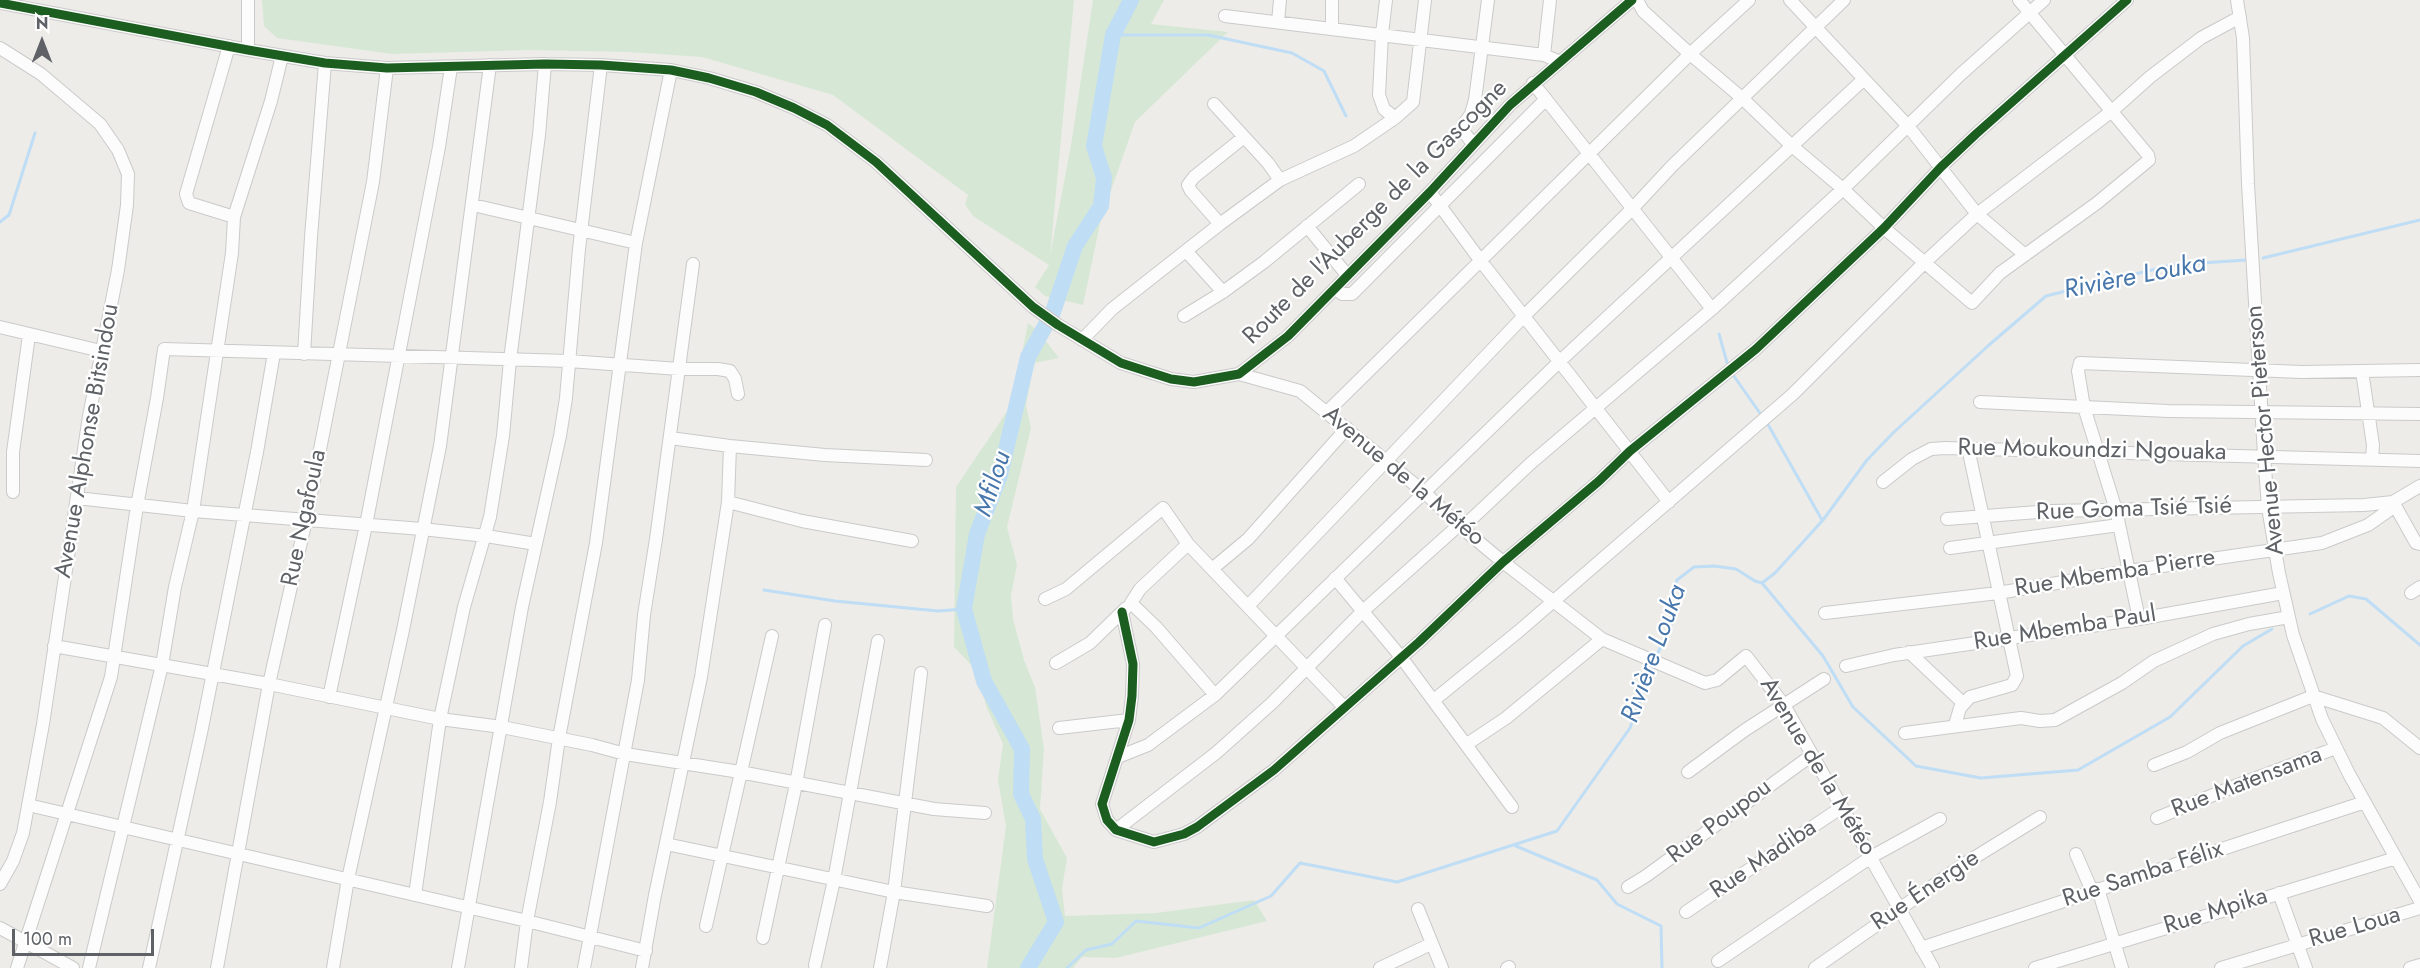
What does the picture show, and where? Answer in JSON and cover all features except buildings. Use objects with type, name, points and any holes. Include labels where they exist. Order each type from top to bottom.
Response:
[{"type":"street","points":[[248,0],[248,50]]},
{"type":"street","points":[[1278,22],[1280,0]]},
{"type":"street","points":[[1332,0],[1332,28]]},
{"type":"street","points":[[1386,0],[1382,34],[1380,102],[1395,118]]},
{"type":"street","points":[[1082,340],[1112,309],[1280,180],[1354,146],[1395,118],[1413,102],[1425,0]]},
{"type":"street","points":[[1473,144],[1464,132],[1463,125],[1472,111],[1475,100],[1488,0]]},
{"type":"street","points":[[1544,55],[1550,0]]},
{"type":"street","name":"Route de l'Auberge de la Gascogne","points":[[0,3],[46,6],[248,50],[325,63],[387,68],[601,65],[671,70],[756,92],[827,125],[876,162],[1033,307],[1058,326],[1121,363],[1171,379],[1194,382],[1239,374],[1288,336],[1430,192],[1533,83],[1632,0]]},
{"type":"street","points":[[1637,0],[1643,11],[1690,54],[1742,98],[1884,228],[1972,303],[2000,273],[2097,203],[2146,165],[2149,160],[2148,155],[2019,0]]},
{"type":"street","points":[[1326,413],[1411,332],[1480,260],[1589,156],[1690,54],[1749,0]]},
{"type":"street","points":[[1790,0],[1908,126],[1977,214],[2025,255]]},
{"type":"street","points":[[1248,606],[1524,316],[1742,98],[1844,0]]},
{"type":"street","points":[[1116,830],[1216,753],[1307,668],[1363,611],[1531,463],[1712,309],[1843,189],[1961,74],[2044,0]]},
{"type":"street","points":[[1126,608],[1133,664],[1129,720],[1102,804],[1107,820],[1116,830],[1154,842],[1184,834],[1274,770],[1503,562],[1599,481],[1630,451],[1756,349],[1884,228],[1941,167],[2127,0]]},
{"type":"street","name":"Avenue Hector Pieterson","points":[[2237,0],[2240,16],[2261,411],[2268,507],[2274,551],[2289,618],[2313,696],[2336,748],[2420,901]]},
{"type":"street","points":[[1225,16],[1481,46],[1544,55],[1560,62]]},
{"type":"street","points":[[1434,700],[1553,602],[1792,394],[1924,263],[1977,214],[2112,111],[2150,77],[2201,38],[2240,16]]},
{"type":"street","points":[[229,46],[186,194],[189,203],[234,217]]},
{"type":"street","name":"Avenue Alphonse Bitsindou","points":[[0,48],[41,74],[99,124],[118,150],[128,174],[127,206],[118,270],[101,351],[76,498],[43,724],[23,833],[13,861],[0,884]]},
{"type":"street","points":[[89,968],[162,665],[175,587],[193,511],[231,254],[234,217],[271,101],[282,56]]},
{"type":"street","points":[[304,354],[325,63]]},
{"type":"street","points":[[415,895],[440,719],[464,607],[486,536],[503,436],[545,64]]},
{"type":"street","points":[[333,968],[348,879],[386,709],[440,446],[490,65]]},
{"type":"street","points":[[458,968],[522,607],[560,436],[601,65]]},
{"type":"street","points":[[329,698],[366,525],[439,147],[451,67]]},
{"type":"street","name":"Rue Ngafoula","points":[[217,968],[236,855],[250,798],[269,684],[306,520],[373,182],[387,68]]},
{"type":"street","points":[[521,968],[559,738],[592,565],[636,243],[671,70]]},
{"type":"street","points":[[1118,757],[1148,745],[1180,718],[1215,695],[1560,361],[1864,80]]},
{"type":"street","points":[[1533,83],[1712,309]]},
{"type":"street","points":[[1335,288],[1347,296],[1366,281],[1546,99]]},
{"type":"street","points":[[1214,104],[1268,163],[1280,180]]},
{"type":"street","points":[[1220,224],[1188,185],[1194,177],[1244,137]]},
{"type":"street","points":[[1184,316],[1223,292],[1264,262],[1359,184]]},
{"type":"street","points":[[1430,192],[1480,260],[1669,502]]},
{"type":"street","points":[[473,205],[636,243]]},
{"type":"street","points":[[1306,226],[1350,272],[1366,281]]},
{"type":"street","points":[[1389,234],[1400,248]]},
{"type":"street","points":[[1186,251],[1223,292]]},
{"type":"street","points":[[584,968],[638,680],[644,615],[693,264]]},
{"type":"street","points":[[0,327],[101,351]]},
{"type":"street","points":[[13,492],[13,452],[29,335]]},
{"type":"street","points":[[17,968],[96,727],[115,656],[137,506],[164,349],[569,361],[730,371],[735,379],[738,394]]},
{"type":"street","points":[[149,968],[245,515],[274,353]]},
{"type":"street","points":[[2139,619],[2116,510],[2084,407],[2078,370],[2080,363],[2259,370],[2420,370]]},
{"type":"street","points":[[2362,371],[2373,445],[2372,459]]},
{"type":"street","name":"Avenue de la Météo","points":[[1239,374],[1300,391],[1424,492],[1503,562],[1602,639],[1705,683],[1717,680],[1746,656],[1784,705],[1933,968]]},
{"type":"street","points":[[1980,402],[2084,407],[2420,414]]},
{"type":"street","points":[[1212,569],[1248,539],[1290,495],[1347,428]]},
{"type":"street","points":[[670,438],[825,455],[926,460]]},
{"type":"street","points":[[642,968],[701,677],[728,502],[730,446]]},
{"type":"street","points":[[1955,725],[1963,703],[1970,697],[2007,687],[2016,681],[2017,669],[1998,593],[1968,448]]},
{"type":"street","name":"Rue Moukoundzi Ngouaka","points":[[1882,482],[1912,459],[1931,449],[2264,455],[2420,461]]},
{"type":"street","name":"Rue Mbemba Pierre","points":[[1825,613],[1998,593],[2128,571],[2322,543],[2368,525],[2420,486]]},
{"type":"street","points":[[76,498],[137,506],[422,529],[536,544]]},
{"type":"street","points":[[728,502],[802,521],[912,541]]},
{"type":"street","points":[[2394,504],[2415,543],[2420,544]]},
{"type":"street","name":"Rue Goma Tsié Tsié","points":[[1947,519],[2051,511],[2394,504]]},
{"type":"street","points":[[1045,599],[1065,589],[1163,508],[1188,544],[1344,707]]},
{"type":"street","points":[[1950,548],[2119,525]]},
{"type":"street","points":[[1056,663],[1090,643],[1126,608],[1140,589],[1188,544]]},
{"type":"street","points":[[1335,578],[1401,657],[1512,807]]},
{"type":"street","name":"Rue Mbemba Paul","points":[[1846,666],[1909,652],[2139,619],[2283,593]]},
{"type":"street","points":[[1126,608],[1156,627],[1215,695]]},
{"type":"street","points":[[1905,733],[2021,718],[2040,721],[2055,720],[2122,683],[2154,661],[2213,634],[2249,624],[2289,618]]},
{"type":"street","points":[[763,938],[796,784],[825,626]]},
{"type":"street","points":[[706,926],[772,636]]},
{"type":"street","points":[[1467,744],[1506,718],[1602,639]]},
{"type":"street","points":[[815,964],[834,880],[878,641]]},
{"type":"street","points":[[54,646],[269,684],[440,719],[502,727],[625,754],[740,772],[934,809],[985,813]]},
{"type":"street","points":[[1909,652],[1963,703]]},
{"type":"street","points":[[880,968],[894,892],[921,673]]},
{"type":"street","points":[[1688,772],[1745,730],[1824,679]]},
{"type":"street","points":[[2154,765],[2187,752],[2220,733],[2313,696],[2383,718],[2420,748]]},
{"type":"street","points":[[1059,728],[1129,720]]},
{"type":"street","name":"Rue Matensama","points":[[2157,818],[2336,748]]},
{"type":"street","name":"Rue Poupou","points":[[1628,887],[1654,871],[1812,755]]},
{"type":"street","name":"Rue Samba Félix","points":[[1921,948],[2365,802]]},
{"type":"street","points":[[28,805],[468,907],[646,951]]},
{"type":"street","name":"Rue Madiba","points":[[1686,912],[1842,807]]},
{"type":"street","name":"Rue Énergie","points":[[1815,968],[1964,864],[2040,817]]},
{"type":"street","points":[[1718,961],[1872,857],[1940,819]]},
{"type":"street","points":[[666,844],[894,892],[987,906]]},
{"type":"street","points":[[2076,854],[2095,890],[2122,968]]},
{"type":"street","name":"Rue Mpika","points":[[2036,968],[2396,858]]},
{"type":"street","points":[[2279,892],[2306,968]]},
{"type":"street","name":"Rue Loua","points":[[2221,968],[2420,908]]},
{"type":"street","points":[[1419,909],[1442,968]]},
{"type":"street","points":[[0,928],[73,968]]},
{"type":"street","points":[[1380,968],[1431,944]]},
{"type":"street","points":[[2410,968],[2420,965]]},
{"type":"green space","points":[[262,0],[1074,0],[1050,256],[1071,145],[1093,0],[1164,0],[1151,24],[1228,32],[1135,122],[1101,219],[1083,305],[1045,296],[1035,287],[1049,265],[973,216],[965,204],[968,195],[833,95],[702,57],[628,52],[529,50],[392,54],[277,38],[264,26]]},
{"type":"green space","points":[[1028,323],[1038,331],[1059,358],[1034,363],[1026,405],[1031,428],[1007,527],[1017,565],[1011,595],[1013,619],[1024,660],[1035,687],[1044,749],[1040,809],[1067,858],[1062,889],[1065,916],[1156,913],[1254,900],[1267,921],[1116,958],[1082,957],[1073,968],[987,968],[1006,826],[998,780],[1003,744],[987,708],[975,669],[954,647],[956,487],[1012,404]]},
{"type":"waterway","name":"Mfilou","points":[[1028,968],[1056,922],[1035,859],[1033,819],[1021,794],[1022,749],[984,681],[964,609],[977,534],[1000,475],[1028,357],[1053,312],[1075,246],[1101,206],[1104,178],[1094,146],[1113,35],[1131,0]]},
{"type":"waterway","points":[[1113,35],[1208,35],[1292,53],[1324,71],[1346,116]]},
{"type":"waterway","points":[[0,222],[9,215],[35,133]]},
{"type":"waterway","name":"Rivière Louka","points":[[2263,258],[2420,220]]},
{"type":"waterway","name":"Rivière Louka","points":[[1656,657],[1671,625],[1671,598],[1677,580],[1694,567],[1714,566],[1736,569],[1762,583],[1775,573],[1823,520],[1867,460],[1893,433],[2046,296],[2172,265],[2246,260]]},
{"type":"waterway","points":[[1719,334],[1728,366]]},
{"type":"waterway","points":[[1731,372],[1762,416]]},
{"type":"waterway","points":[[1766,421],[1822,520]]},
{"type":"waterway","points":[[1762,583],[1823,656],[1853,707],[1916,766],[1981,778],[2078,770],[2170,717],[2243,646],[2272,629]]},
{"type":"waterway","points":[[764,590],[835,601],[938,611],[964,609]]},
{"type":"waterway","points":[[2310,614],[2349,596],[2366,599],[2420,645]]},
{"type":"waterway","name":"Rivière Louka","points":[[1067,968],[1086,950],[1112,944],[1136,921],[1199,928],[1271,896],[1300,863],[1397,882],[1557,831],[1630,728],[1653,664]]},
{"type":"waterway","points":[[1516,846],[1597,880],[1617,904],[1661,926],[1662,968]]},
{"type":"cycle path","points":[[0,3],[325,63],[387,68],[601,65],[671,70],[756,92],[827,125],[876,162],[1033,307],[1058,325],[1121,363],[1171,379],[1194,382],[1239,374],[1288,336],[1430,192],[1510,105],[1632,0]]},
{"type":"cycle path","points":[[1122,612],[1133,664],[1132,696],[1129,720],[1102,804],[1107,820],[1116,830],[1154,842],[1184,834],[1197,827],[1274,770],[1419,642],[1503,562],[1599,481],[1630,451],[1756,349],[1884,228],[1941,167],[1976,134],[2127,0]]}]
